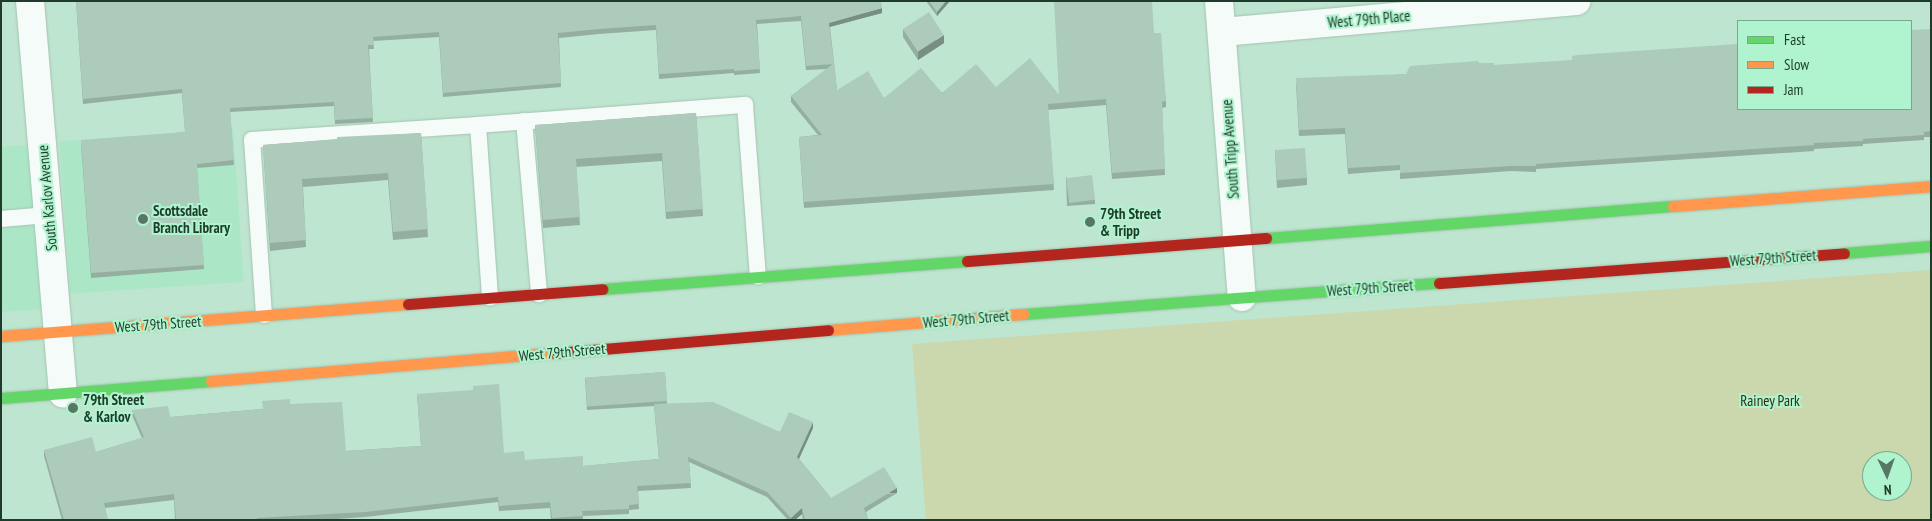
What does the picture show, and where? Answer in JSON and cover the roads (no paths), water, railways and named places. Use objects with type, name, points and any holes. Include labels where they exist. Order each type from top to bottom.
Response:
[{"type":"main road","name":"West 79th Street","points":[[1,336],[1931,186]]},
{"type":"main road","name":"West 79th Street","points":[[1,398],[1242,297],[1931,246]]},
{"type":"street","name":"South Karlov Avenue","points":[[30,1],[63,394]]},
{"type":"street","name":"South Tripp Avenue","points":[[1219,1],[1242,297]]},
{"type":"street","name":"West 79th Place","points":[[1222,32],[1560,2]]},
{"type":"lane","points":[[264,315],[252,140],[745,105],[758,277]]},
{"type":"lane","points":[[524,121],[539,294]]},
{"type":"lane","points":[[478,125],[490,298]]},
{"type":"lane","points":[[1,219],[48,215]]},
{"type":"place","name":"Scottsdale Branch Library","points":[[143,219]]},
{"type":"place","name":"79th Street & Tripp","points":[[1090,222]]},
{"type":"place","name":"79th Street & Karlov","points":[[73,408]]},
{"type":"park label","name":"Rainey Park","points":[[1770,401]]}]
